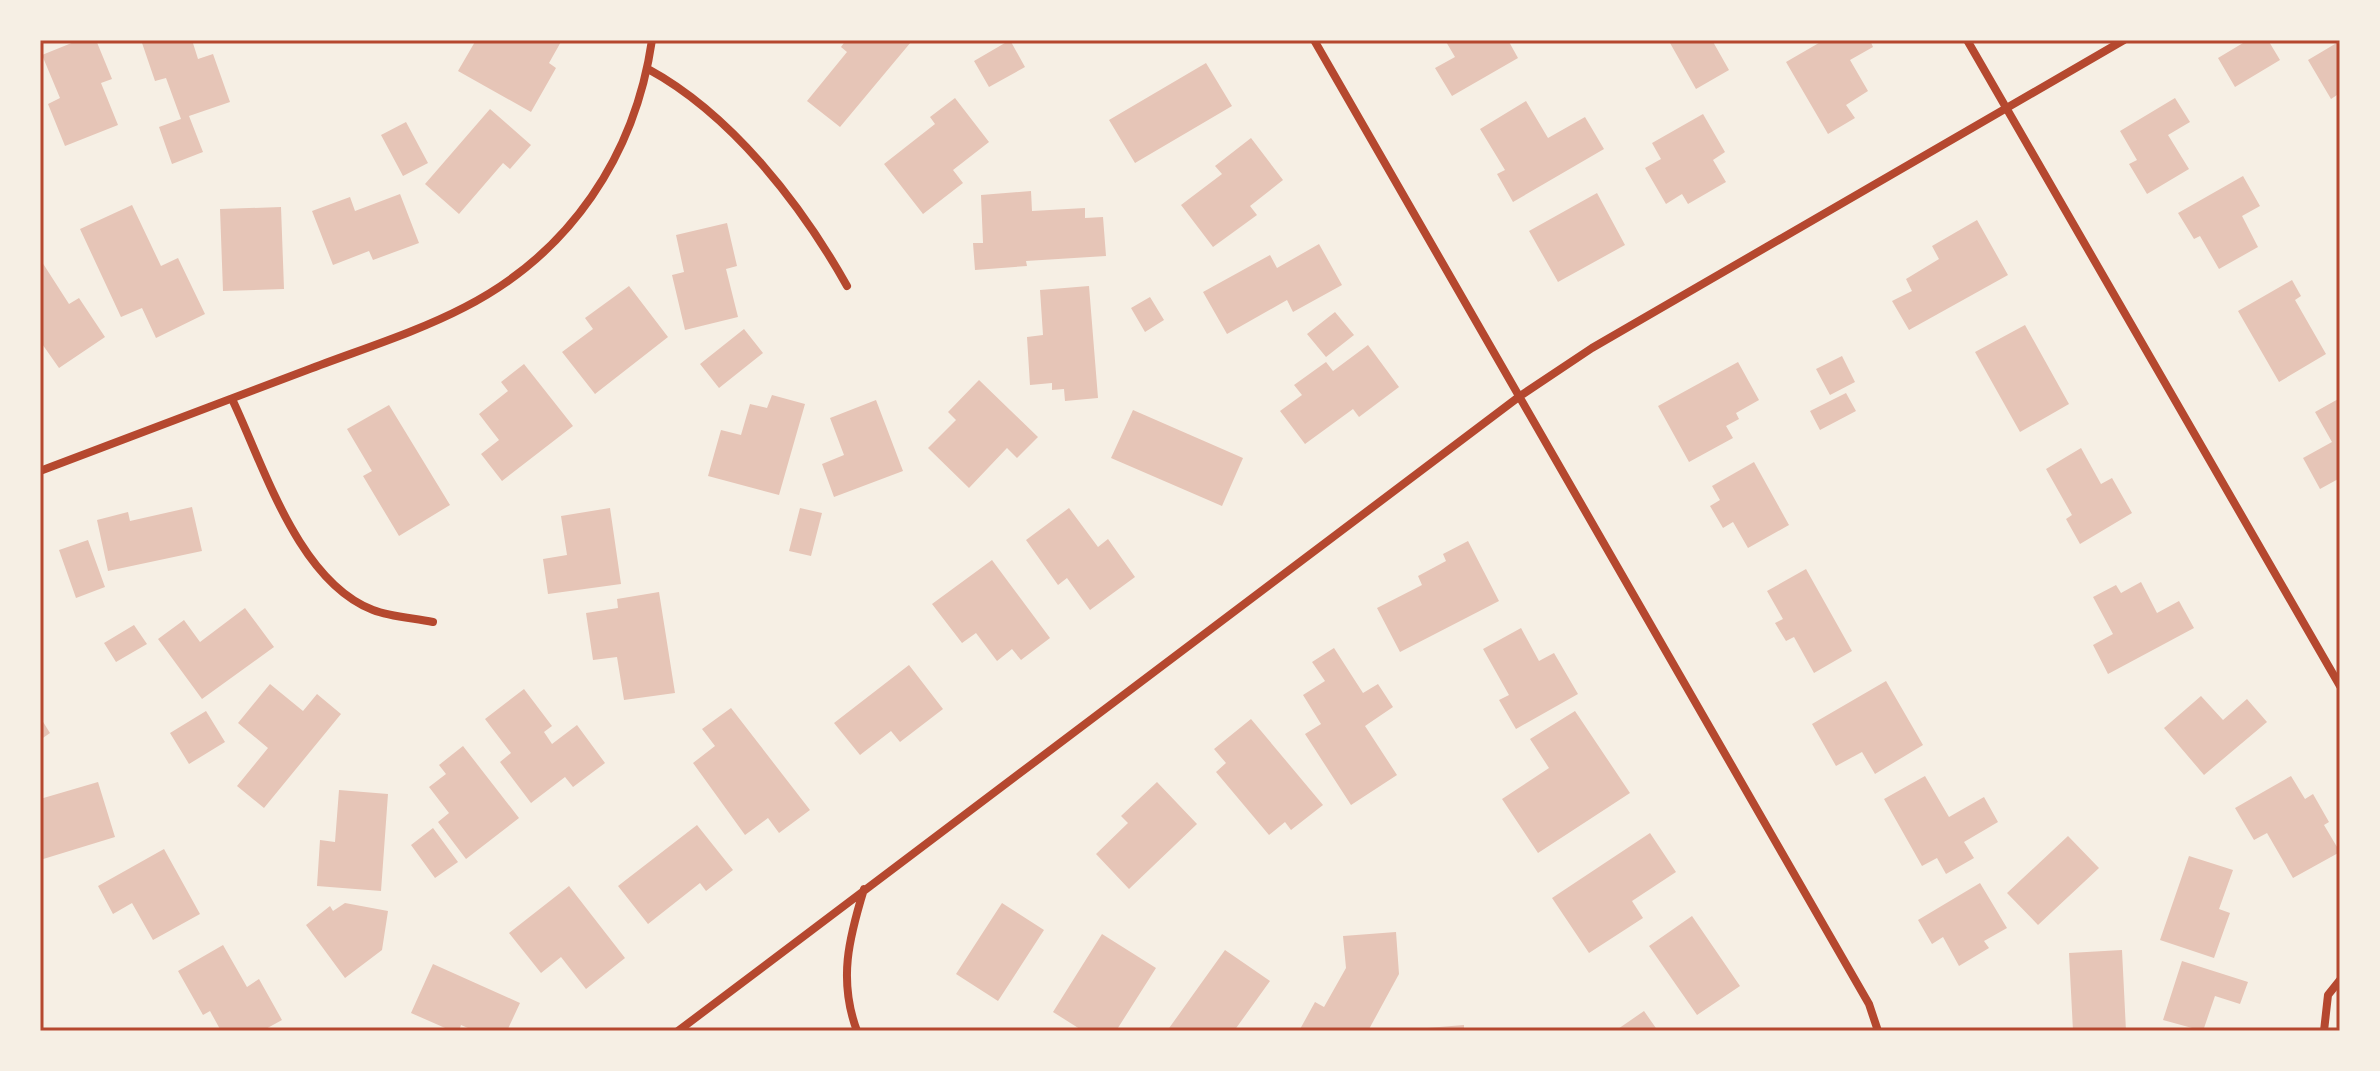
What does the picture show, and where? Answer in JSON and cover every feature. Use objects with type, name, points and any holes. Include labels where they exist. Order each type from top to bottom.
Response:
[{"type":"street","points":[[40,471],[465,307],[515,276],[553,246],[586,209],[613,165],[632,121],[648,69],[652,40]]},
{"type":"street","points":[[1314,40],[1869,1004],[1878,1031]]},
{"type":"street","points":[[1967,40],[2340,686]]},
{"type":"street","points":[[678,1031],[1520,396],[1592,348],[2124,40]]},
{"type":"street","points":[[648,69],[684,89],[716,116],[802,215],[847,286]]},
{"type":"street","points":[[232,399],[301,545],[322,573],[348,596],[374,610],[433,622]]},
{"type":"street","points":[[857,1031],[845,975],[846,945],[864,888]]},
{"type":"street","points":[[2324,1031],[2328,995],[2340,980]]},
{"type":"building","points":[[79,40],[96,40],[112,79],[101,83],[118,125],[65,146],[48,104],[60,98],[42,55]]},
{"type":"building","points":[[141,40],[192,40],[198,59],[213,54],[230,102],[189,116],[203,152],[172,164],[159,127],[181,119],[166,78],[155,81]]},
{"type":"building","points":[[476,40],[562,40],[549,63],[556,68],[531,112],[458,71]]},
{"type":"building","points":[[846,40],[911,42],[840,127],[807,101],[847,52],[841,47]]},
{"type":"building","points":[[1010,40],[1025,67],[989,87],[974,61]]},
{"type":"building","points":[[1445,40],[1508,40],[1518,58],[1452,96],[1435,68],[1455,57]]},
{"type":"building","points":[[1675,40],[1712,40],[1729,70],[1696,89],[1670,43]]},
{"type":"building","points":[[1824,40],[1870,40],[1873,47],[1850,60],[1868,91],[1846,105],[1855,118],[1828,134],[1786,62]]},
{"type":"building","points":[[2248,40],[2268,40],[2280,60],[2235,87],[2218,58]]},
{"type":"building","points":[[2340,41],[2340,93],[2331,99],[2308,60]]},
{"type":"building","points":[[1206,63],[1232,106],[1135,163],[1109,120]]},
{"type":"building","points":[[955,98],[989,142],[953,170],[963,183],[923,214],[884,164],[935,124],[930,117]]},
{"type":"building","points":[[2175,98],[2190,122],[2168,135],[2189,169],[2147,194],[2129,164],[2137,160],[2120,131]]},
{"type":"building","points":[[1526,101],[1548,138],[1585,117],[1604,149],[1513,202],[1497,174],[1505,170],[1480,129]]},
{"type":"building","points":[[490,109],[531,145],[510,169],[503,163],[459,214],[425,184]]},
{"type":"building","points":[[1703,114],[1725,152],[1713,160],[1726,182],[1688,204],[1682,194],[1666,204],[1645,168],[1661,159],[1652,143]]},
{"type":"building","points":[[406,122],[428,163],[403,176],[381,135]]},
{"type":"building","points":[[1251,138],[1283,180],[1250,206],[1257,215],[1213,247],[1181,205],[1222,174],[1215,166]]},
{"type":"building","points":[[2243,176],[2260,206],[2242,216],[2258,247],[2219,269],[2200,236],[2194,239],[2178,213]]},
{"type":"building","points":[[1031,191],[1032,211],[1085,208],[1085,218],[1103,217],[1106,256],[1026,261],[1027,266],[975,270],[973,243],[983,243],[981,195]]},
{"type":"building","points":[[1597,193],[1625,245],[1558,282],[1529,231]]},
{"type":"building","points":[[400,194],[419,243],[373,260],[369,251],[333,265],[312,211],[350,197],[355,211]]},
{"type":"building","points":[[132,205],[161,266],[178,258],[205,314],[156,338],[142,308],[121,317],[80,229]]},
{"type":"building","points":[[281,207],[284,289],[223,291],[220,209]]},
{"type":"building","points":[[1977,220],[2008,275],[1909,330],[1892,301],[1912,291],[1906,279],[1939,259],[1932,246]]},
{"type":"building","points":[[727,223],[737,266],[726,269],[738,317],[685,330],[672,275],[684,272],[676,235]]},
{"type":"building","points":[[1319,244],[1342,285],[1293,312],[1287,300],[1227,334],[1203,292],[1270,255],[1277,268]]},
{"type":"building","points":[[42,262],[69,304],[79,298],[105,337],[59,368],[40,341]]},
{"type":"building","points":[[2292,280],[2301,296],[2295,300],[2326,354],[2279,382],[2238,311]]},
{"type":"building","points":[[629,286],[668,337],[595,394],[562,352],[593,329],[585,318]]},
{"type":"building","points":[[1089,286],[1098,398],[1065,401],[1064,389],[1052,390],[1052,383],[1030,385],[1027,337],[1043,335],[1040,290]]},
{"type":"building","points":[[1150,297],[1164,320],[1145,332],[1131,308]]},
{"type":"building","points":[[1335,312],[1354,335],[1326,357],[1307,334]]},
{"type":"building","points":[[2025,325],[2069,404],[2020,432],[1975,352]]},
{"type":"building","points":[[744,329],[763,353],[719,388],[700,364]]},
{"type":"building","points":[[1368,345],[1399,387],[1359,417],[1353,409],[1305,444],[1280,411],[1302,395],[1294,385],[1326,362],[1333,371]]},
{"type":"building","points":[[1842,356],[1855,382],[1830,395],[1816,369]]},
{"type":"building","points":[[1738,362],[1759,400],[1736,413],[1739,419],[1726,426],[1733,438],[1689,462],[1658,406]]},
{"type":"building","points":[[524,364],[573,426],[502,481],[481,454],[499,440],[479,414],[508,391],[501,382]]},
{"type":"building","points":[[979,380],[1038,437],[1017,458],[1007,448],[969,488],[928,448],[956,420],[948,412]]},
{"type":"building","points":[[1846,393],[1856,411],[1820,430],[1810,411]]},
{"type":"building","points":[[772,395],[805,404],[779,495],[708,476],[721,430],[741,435],[750,404],[767,408]]},
{"type":"building","points":[[2340,398],[2340,478],[2320,489],[2303,458],[2332,442],[2315,412]]},
{"type":"building","points":[[876,400],[903,471],[834,497],[822,464],[844,455],[830,418]]},
{"type":"building","points":[[389,405],[450,505],[399,536],[363,476],[372,471],[347,429]]},
{"type":"building","points":[[1133,410],[1243,458],[1222,506],[1111,458]]},
{"type":"building","points":[[2081,448],[2101,484],[2112,478],[2132,513],[2080,544],[2066,519],[2072,515],[2046,469]]},
{"type":"building","points":[[1754,462],[1789,525],[1748,548],[1733,522],[1723,528],[1710,506],[1720,500],[1712,486]]},
{"type":"building","points":[[192,507],[202,551],[108,571],[97,520],[128,512],[130,521]]},
{"type":"building","points":[[610,508],[621,584],[548,594],[543,559],[567,555],[561,516]]},
{"type":"building","points":[[800,508],[822,513],[811,556],[789,551]]},
{"type":"building","points":[[1069,508],[1098,547],[1108,539],[1135,577],[1090,610],[1067,578],[1058,585],[1026,540]]},
{"type":"building","points":[[88,540],[105,587],[76,598],[59,550]]},
{"type":"building","points":[[1468,541],[1499,601],[1400,652],[1377,608],[1422,585],[1418,576],[1446,561],[1443,554]]},
{"type":"building","points":[[992,560],[1050,638],[1021,660],[1012,649],[997,661],[976,633],[962,643],[932,604]]},
{"type":"building","points":[[1806,569],[1852,651],[1814,673],[1794,637],[1786,641],[1775,623],[1783,619],[1767,591]]},
{"type":"building","points":[[2141,582],[2157,613],[2179,601],[2194,628],[2108,674],[2093,645],[2113,634],[2093,597],[2116,585],[2121,593]]},
{"type":"building","points":[[659,592],[675,693],[624,700],[617,657],[593,660],[586,613],[618,608],[617,599]]},
{"type":"building","points":[[245,608],[274,647],[202,699],[158,639],[184,620],[200,642]]},
{"type":"building","points":[[134,625],[147,644],[116,662],[104,643]]},
{"type":"building","points":[[1521,628],[1539,661],[1554,653],[1578,694],[1516,729],[1499,700],[1509,695],[1483,649]]},
{"type":"building","points":[[1334,648],[1363,693],[1378,684],[1393,707],[1365,726],[1397,775],[1351,805],[1305,734],[1321,724],[1303,695],[1325,681],[1312,662]]},
{"type":"building","points":[[909,665],[943,709],[900,742],[891,731],[860,755],[834,723]]},
{"type":"building","points":[[1886,681],[1923,745],[1875,774],[1862,752],[1836,766],[1812,724]]},
{"type":"building","points":[[270,684],[303,711],[317,694],[341,714],[264,808],[237,786],[268,748],[238,723]]},
{"type":"building","points":[[524,689],[552,726],[544,732],[552,744],[577,725],[605,763],[573,787],[565,777],[531,803],[500,762],[511,753],[485,719]]},
{"type":"building","points":[[2201,696],[2223,720],[2247,699],[2267,722],[2204,775],[2164,728]]},
{"type":"building","points":[[731,708],[810,810],[779,833],[768,818],[745,835],[693,763],[715,746],[702,729]]},
{"type":"building","points":[[206,711],[225,742],[189,764],[170,733]]},
{"type":"building","points":[[1575,711],[1630,793],[1538,853],[1502,799],[1549,768],[1530,739]]},
{"type":"building","points":[[40,717],[50,733],[40,740]]},
{"type":"building","points":[[1251,719],[1323,805],[1291,830],[1285,822],[1269,835],[1216,772],[1226,763],[1214,749]]},
{"type":"building","points":[[463,746],[519,818],[466,859],[438,822],[449,813],[429,787],[446,774],[439,765]]},
{"type":"building","points":[[1925,776],[1949,817],[1984,797],[1998,822],[1964,842],[1974,858],[1946,874],[1937,858],[1922,866],[1884,799]]},
{"type":"building","points":[[2291,776],[2305,799],[2313,794],[2329,822],[2324,825],[2340,852],[2293,878],[2267,833],[2254,840],[2235,808]]},
{"type":"building","points":[[98,782],[115,837],[40,860],[40,799]]},
{"type":"building","points":[[1157,782],[1197,824],[1129,889],[1096,854],[1128,823],[1121,816]]},
{"type":"building","points":[[339,790],[388,794],[381,891],[317,886],[320,840],[335,842]]},
{"type":"building","points":[[697,825],[733,870],[706,891],[700,883],[648,924],[618,886]]},
{"type":"building","points":[[433,828],[458,862],[435,878],[411,845]]},
{"type":"building","points":[[1650,833],[1676,872],[1632,901],[1643,918],[1589,953],[1552,898]]},
{"type":"building","points":[[2068,836],[2099,868],[2038,925],[2007,893]]},
{"type":"building","points":[[164,849],[200,914],[153,940],[132,903],[113,914],[98,886]]},
{"type":"building","points":[[2189,856],[2233,870],[2219,909],[2230,913],[2214,958],[2160,940]]},
{"type":"building","points":[[1980,883],[2007,928],[1984,941],[1989,948],[1959,966],[1943,937],[1932,944],[1918,920]]},
{"type":"building","points":[[569,886],[625,958],[586,989],[561,957],[541,973],[509,933]]},
{"type":"building","points":[[345,903],[388,911],[382,950],[345,978],[306,925],[330,906],[333,911]]},
{"type":"building","points":[[1002,903],[1044,930],[998,1001],[956,974]]},
{"type":"building","points":[[1692,916],[1740,986],[1697,1015],[1649,946]]},
{"type":"building","points":[[1396,932],[1399,974],[1368,1031],[1299,1031],[1315,1002],[1324,1007],[1346,968],[1343,936]]},
{"type":"building","points":[[1102,934],[1156,968],[1116,1031],[1083,1031],[1053,1012]]},
{"type":"building","points":[[223,945],[247,987],[259,979],[282,1020],[262,1031],[221,1031],[210,1011],[203,1015],[178,971]]},
{"type":"building","points":[[1225,950],[1270,981],[1234,1031],[1167,1031]]},
{"type":"building","points":[[2122,950],[2126,1031],[2073,1031],[2069,953]]},
{"type":"building","points":[[2182,961],[2248,982],[2240,1004],[2215,996],[2203,1031],[2163,1020]]},
{"type":"building","points":[[433,964],[520,1003],[507,1031],[475,1031],[461,1025],[459,1031],[452,1031],[411,1013]]},
{"type":"building","points":[[1644,1011],[1658,1031],[1615,1031]]},
{"type":"building","points":[[1464,1025],[1464,1031],[1415,1031],[1415,1029]]}]
